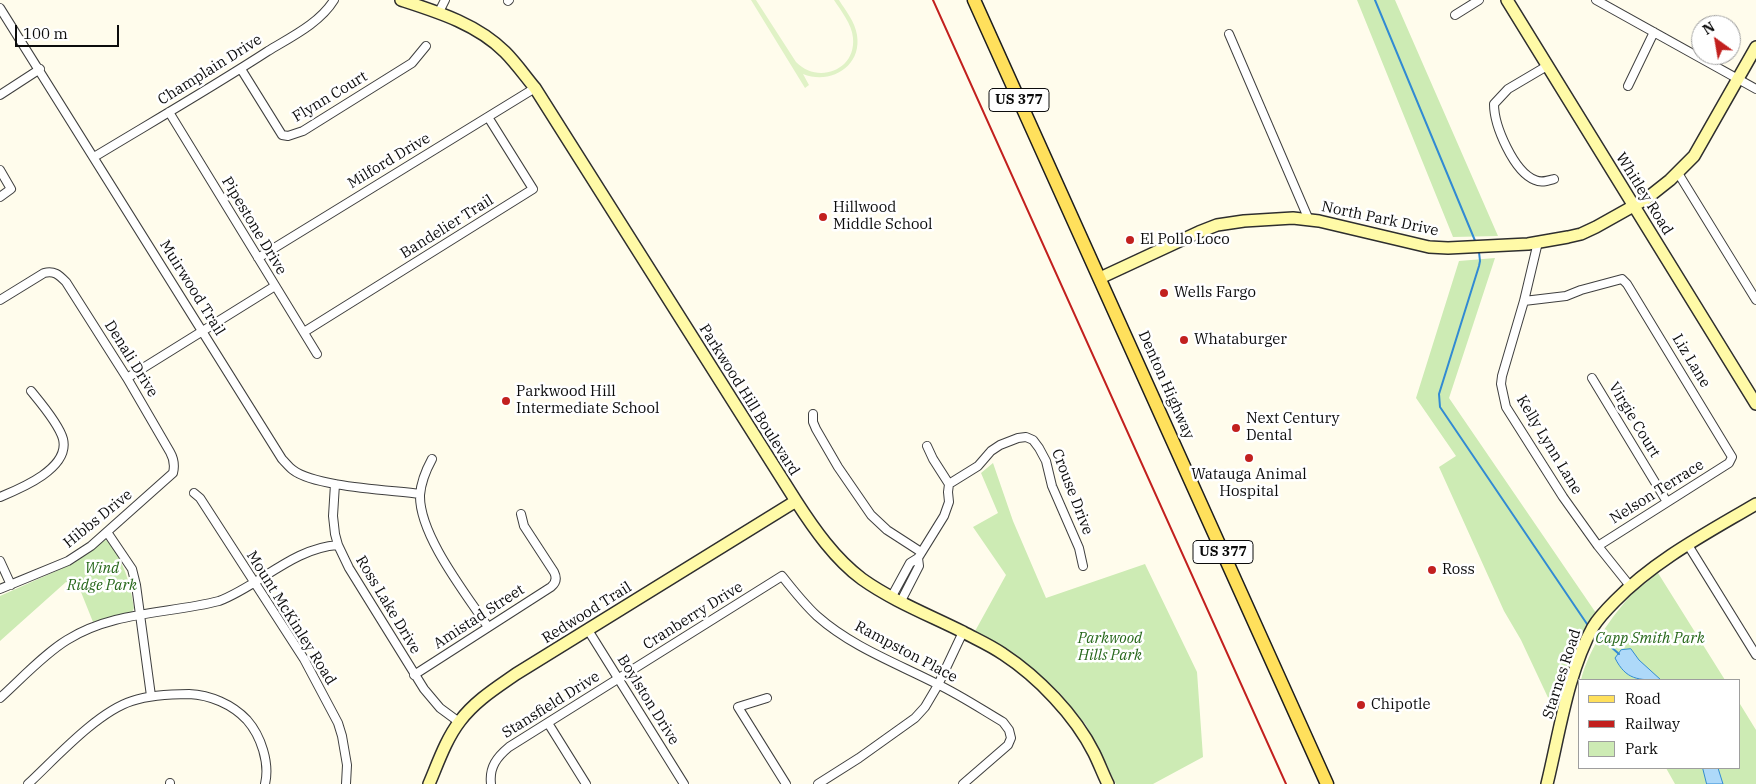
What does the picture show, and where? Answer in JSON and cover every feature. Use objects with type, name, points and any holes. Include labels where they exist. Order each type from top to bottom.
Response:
[{"type":"main road","name":"Denton Highway","points":[[974,0],[1327,784]]},
{"type":"street","name":"Champlain Drive","points":[[94,157],[241,69],[316,20],[328,10],[334,0]]},
{"type":"street","name":"Parkwood Hill Boulevard","points":[[401,0],[439,12],[488,37],[505,52],[535,88],[796,502],[814,528],[840,558],[862,578],[896,599],[1001,652],[1030,674],[1050,694],[1082,733],[1094,752],[1108,784]]},
{"type":"street","points":[[439,12],[445,0]]},
{"type":"street","points":[[1455,15],[1479,0]]},
{"type":"street","name":"Whitley Road","points":[[1507,0],[1756,404]]},
{"type":"street","points":[[1596,0],[1756,89]]},
{"type":"street","name":"Muirwood Trail","points":[[0,8],[282,459],[294,471],[314,480],[420,494]]},
{"type":"street","points":[[1628,86],[1654,32]]},
{"type":"street","points":[[1229,34],[1309,220]]},
{"type":"street","name":"Flynn Court","points":[[241,69],[282,135],[288,136],[303,131],[412,63],[426,46]]},
{"type":"street","name":"North Park Drive","points":[[1100,278],[1216,225],[1244,221],[1277,218],[1309,220],[1429,247],[1448,248],[1538,242],[1581,234],[1634,206],[1659,189],[1694,156],[1756,47]]},
{"type":"street","points":[[1547,66],[1508,89],[1494,104],[1494,112],[1508,149],[1522,173],[1535,181],[1544,182],[1554,179]]},
{"type":"street","points":[[0,95],[40,70]]},
{"type":"street","name":"Milford Drive","points":[[258,258],[535,88]]},
{"type":"street","name":"Pipestone Drive","points":[[169,112],[317,354]]},
{"type":"street","name":"Bandelier Trail","points":[[304,332],[532,189],[488,117]]},
{"type":"street","points":[[0,170],[11,190],[0,197]]},
{"type":"street","points":[[1678,172],[1756,300]]},
{"type":"street","name":"Kelly Lynn Lane","points":[[1538,242],[1524,302],[1502,376],[1501,384],[1506,407],[1563,497],[1598,546],[1630,586]]},
{"type":"street","name":"Denali Drive","points":[[0,300],[49,271],[55,273],[66,282],[127,378],[174,458],[174,466]]},
{"type":"street","name":"Liz Lane","points":[[1524,302],[1566,296],[1620,279],[1627,284],[1730,452],[1731,461]]},
{"type":"street","points":[[127,378],[275,286]]},
{"type":"street","name":"Virgie Court","points":[[1592,378],[1667,502]]},
{"type":"street","points":[[0,497],[30,483],[51,469],[60,460],[64,450],[63,437],[48,412],[31,391]]},
{"type":"street","points":[[814,414],[813,422],[816,429],[838,467],[871,515],[920,555]]},
{"type":"street","name":"Crouse Drive","points":[[949,484],[978,466],[992,451],[1000,446],[1018,438],[1026,437],[1033,440],[1046,461],[1052,486],[1079,548],[1083,566]]},
{"type":"street","points":[[896,599],[910,563],[920,555],[944,516],[949,502],[949,484],[927,446]]},
{"type":"street","points":[[432,459],[424,475],[420,494],[421,508],[433,540],[488,628]]},
{"type":"street","name":"Nelson Terrace","points":[[1598,546],[1731,461]]},
{"type":"street","name":"Hibbs Drive","points":[[0,589],[68,561],[91,546],[173,473],[174,466]]},
{"type":"street","name":"Ross Lake Drive","points":[[335,484],[333,516],[338,545],[349,568],[414,675],[431,699],[459,722]]},
{"type":"street","name":"Mount McKinley Road","points":[[194,493],[200,498],[304,659],[338,723],[347,765],[346,784]]},
{"type":"street","name":"Redwood Trail","points":[[429,784],[459,722],[473,707],[499,686],[796,502]]},
{"type":"street","name":"Starnes Road","points":[[1547,784],[1569,693],[1587,639],[1600,617],[1630,586],[1652,567],[1756,504]]},
{"type":"street","name":"Amistad Street","points":[[414,675],[551,588],[556,580],[554,572],[524,526],[521,514]]},
{"type":"street","points":[[107,532],[132,569],[152,696]]},
{"type":"street","points":[[0,698],[66,640],[98,625],[140,614],[219,601],[255,584],[304,554],[328,546],[338,545]]},
{"type":"street","points":[[1688,545],[1756,655]]},
{"type":"street","points":[[0,561],[11,585]]},
{"type":"street","name":"Cranberry Drive","points":[[618,679],[782,576]]},
{"type":"street","name":"Rampston Place","points":[[782,576],[818,617],[864,649],[938,685],[1003,722],[1009,730],[1011,738],[1008,745],[963,784]]},
{"type":"street","name":"Boylston Drive","points":[[588,630],[684,784]]},
{"type":"street","points":[[818,784],[859,758],[915,718],[925,707],[938,685],[963,632]]},
{"type":"street","name":"Stansfield Drive","points":[[491,784],[490,773],[493,764],[500,755],[618,679]]},
{"type":"street","points":[[28,784],[96,721],[114,709],[130,701],[152,696],[180,694],[209,697],[242,716],[256,732],[263,750],[266,767],[264,784]]},
{"type":"street","points":[[767,698],[738,707],[786,784]]},
{"type":"street","points":[[548,723],[586,784]]},
{"type":"street","points":[[347,765],[356,764]]},
{"type":"green space","points":[[751,0],[756,0],[796,62],[805,69],[824,73],[834,71],[842,66],[848,59],[852,49],[853,38],[851,28],[834,0],[839,0],[856,30],[857,46],[854,56],[842,71],[833,75],[813,77],[803,74],[809,85],[805,88]]},
{"type":"green space","points":[[1357,0],[1395,0],[1498,236],[1453,237]]},
{"type":"green space","points":[[1495,258],[1449,398],[1596,613],[1566,671],[1555,708],[1551,704],[1521,640],[1504,611],[1439,467],[1456,456],[1416,398],[1459,261]]},
{"type":"green space","name":"Parkwood Hills Park","points":[[993,463],[1013,521],[1046,598],[1145,564],[1197,672],[1203,757],[1153,784],[1116,784],[1086,725],[1059,692],[1017,658],[974,633],[1006,575],[973,527],[998,513],[981,473]]},
{"type":"green space","name":"Wind Ridge Park","points":[[105,540],[109,541],[126,573],[134,608],[132,612],[93,622],[79,587],[66,582],[0,641],[0,596],[72,564]]},
{"type":"green space","name":"Capp Smith Park","points":[[1658,573],[1724,679],[1581,679],[1595,645],[1617,612],[1633,593]]},
{"type":"green space","points":[[1741,706],[1756,730],[1756,784],[1675,784],[1667,769],[1741,769]]},
{"type":"water","points":[[1631,649],[1639,660],[1660,679],[1639,679],[1628,675],[1615,658],[1621,650]]},
{"type":"water","points":[[1703,769],[1718,769],[1723,784],[1707,784]]},
{"type":"waterway","points":[[1375,0],[1476,243]]},
{"type":"waterway","points":[[1479,252],[1479,266],[1439,394],[1440,407],[1587,624]]},
{"type":"waterway","points":[[1601,638],[1619,654]]},
{"type":"railway","points":[[933,0],[1286,784]]},
{"type":"place","name":"Hillwood Middle School","points":[[823,217]]},
{"type":"place","name":"El Pollo Loco","points":[[1130,240]]},
{"type":"place","name":"Wells Fargo","points":[[1164,293]]},
{"type":"place","name":"Whataburger","points":[[1184,340]]},
{"type":"place","name":"Parkwood Hill Intermediate School","points":[[506,401]]},
{"type":"place","name":"Next Century Dental","points":[[1236,428]]},
{"type":"place","name":"Watauga Animal Hospital","points":[[1249,458]]},
{"type":"place","name":"Ross","points":[[1432,570]]},
{"type":"place","name":"Chipotle","points":[[1361,705]]}]
